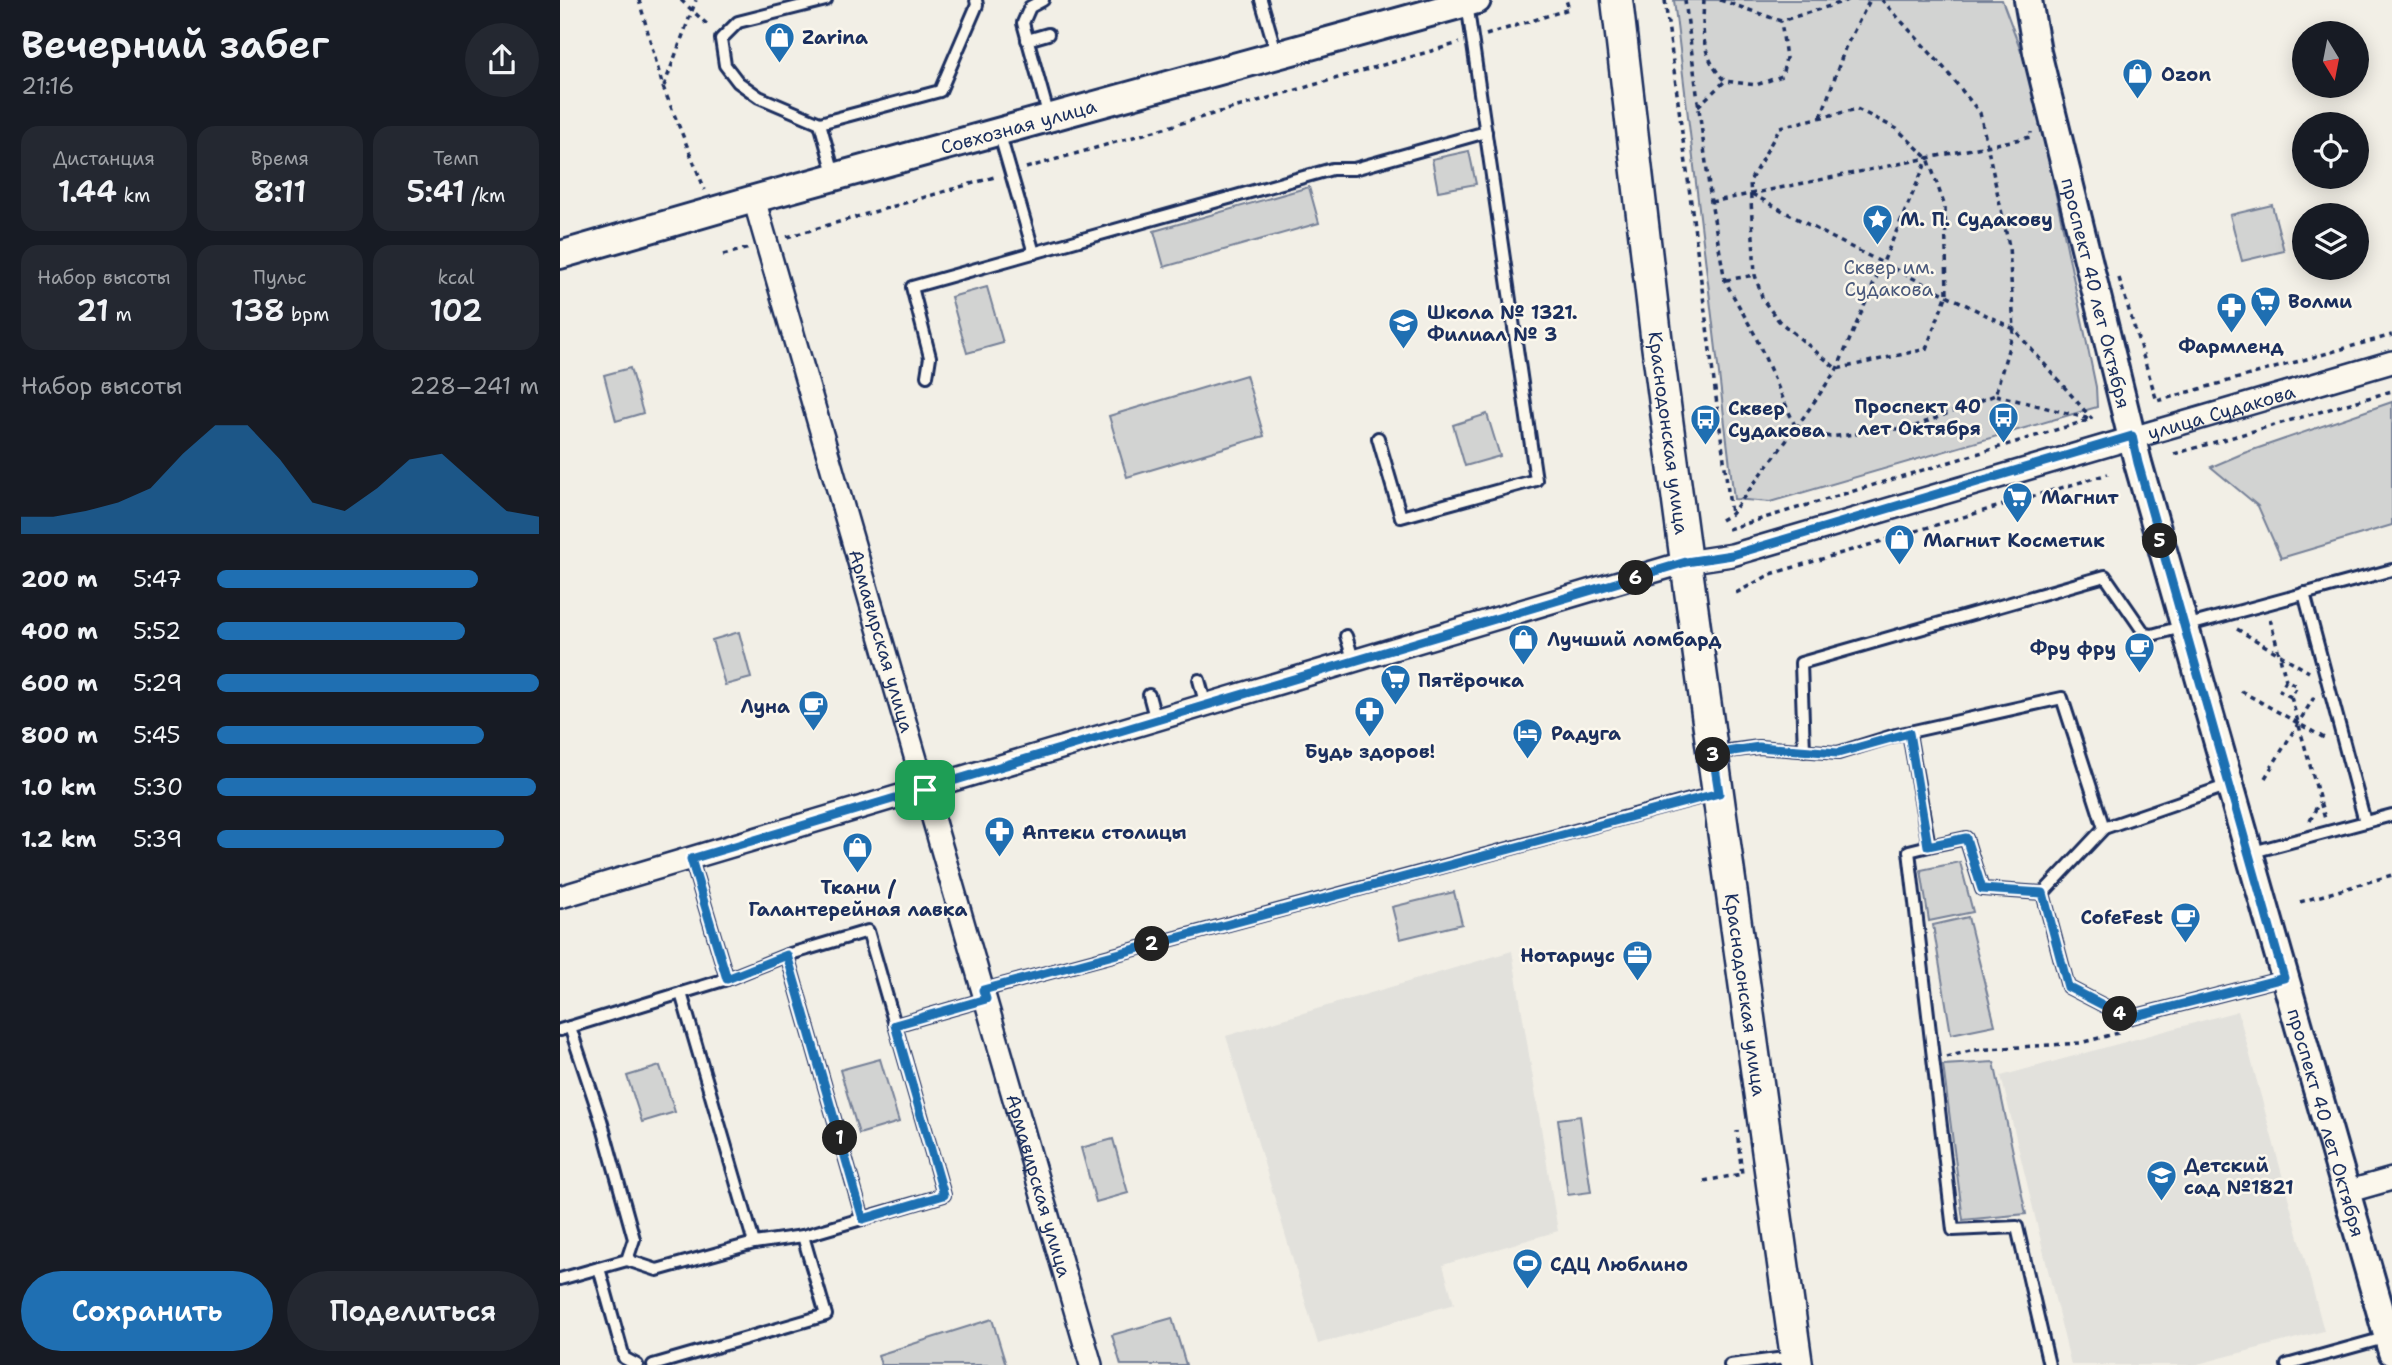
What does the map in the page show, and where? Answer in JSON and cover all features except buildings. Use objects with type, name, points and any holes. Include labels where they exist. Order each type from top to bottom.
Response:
[{"type":"main road","name":"Краснодонская улица","points":[[1617,0],[1657,344],[1796,1361]]},
{"type":"street","name":"проспект 40 лет Октября","points":[[2028,0],[2037,52],[2132,436],[2183,625],[2390,1345]]},
{"type":"street","name":"Совхозная улица","points":[[560,255],[1472,1]]},
{"type":"street","name":"Армавирская улица","points":[[754,200],[1091,1365]]},
{"type":"street","name":"улица Судакова","points":[[560,897],[1686,562],[1732,555],[2392,362]]},
{"type":"street","points":[[2346,1192],[2392,1179]]},
{"type":"lane","points":[[826,0],[738,22],[721,39],[725,65],[738,82],[760,97],[820,122],[940,91],[977,5],[976,0]]},
{"type":"lane","points":[[1043,0],[1030,7],[1024,18],[1027,40],[1049,118]]},
{"type":"lane","points":[[1261,0],[1277,55]]},
{"type":"lane","points":[[1378,438],[1401,517],[1536,480],[1472,39],[1472,1]]},
{"type":"lane","points":[[1027,40],[1048,34]]},
{"type":"lane","points":[[820,122],[835,177]]},
{"type":"lane","points":[[999,132],[1034,253]]},
{"type":"lane","points":[[927,376],[930,357],[912,287],[1332,169],[1354,169],[1486,132]]},
{"type":"lane","points":[[1804,751],[1801,663],[2105,576],[2145,634],[2152,635],[2392,570]]},
{"type":"lane","points":[[2304,593],[2365,822]]},
{"type":"lane","points":[[1346,636],[1354,662]]},
{"type":"lane","points":[[1199,680],[1206,706]]},
{"type":"lane","points":[[1149,695],[1156,721]]},
{"type":"lane","points":[[1713,754],[1759,747],[1838,753],[1909,733],[2062,698],[2104,828]]},
{"type":"lane","points":[[1909,733],[1928,846]]},
{"type":"lane","points":[[2043,893],[2104,828],[2229,785]]},
{"type":"lane","points":[[895,1025],[985,994],[1719,793]]},
{"type":"lane","points":[[2248,853],[2392,815]]},
{"type":"lane","points":[[2043,893],[1982,889],[1966,838],[1909,851],[1953,1230],[2017,1227],[2049,1365]]},
{"type":"lane","points":[[691,859],[727,979]]},
{"type":"lane","points":[[2043,893],[2068,987],[2128,1018],[2284,978]]},
{"type":"lane","points":[[560,1279],[627,1260],[657,1270],[754,1243],[803,1236],[944,1195],[868,931],[787,955],[727,979],[565,1028],[601,1121],[634,1239],[627,1260]]},
{"type":"lane","points":[[787,955],[863,1219]]},
{"type":"lane","points":[[681,993],[754,1243]]},
{"type":"lane","points":[[661,1364],[826,1315],[803,1236]]},
{"type":"lane","points":[[599,1268],[624,1358],[636,1365]]},
{"type":"lane","points":[[2287,1365],[2390,1345]]},
{"type":"lane","points":[[1730,1365],[1796,1361]]},
{"type":"path","points":[[639,0],[663,87],[705,190]]},
{"type":"path","points":[[681,0],[721,39]]},
{"type":"path","points":[[663,87],[696,0]]},
{"type":"path","points":[[723,255],[1472,39],[1569,9],[1566,0]]},
{"type":"path","points":[[1665,0],[1731,514]]},
{"type":"path","points":[[1685,0],[1725,281],[1754,333],[1796,428],[1830,438],[1913,427],[1995,395],[2092,419]]},
{"type":"path","points":[[1704,0],[1702,33],[1711,67],[1725,81],[1756,85],[1782,76],[1786,58],[1781,21]]},
{"type":"path","points":[[1720,0],[1781,21],[1849,0]]},
{"type":"path","points":[[1821,117],[1845,48],[1870,0]]},
{"type":"path","points":[[1882,0],[1944,68],[1980,113],[2009,246],[2014,329],[1995,395]]},
{"type":"path","points":[[1699,106],[1725,81]]},
{"type":"path","points":[[1857,109],[1897,129],[1928,158],[1945,207],[1947,294],[1926,349],[1837,369],[1779,320],[1763,300],[1755,275],[1750,180],[1780,127],[1857,109]]},
{"type":"path","points":[[1712,202],[2031,137]]},
{"type":"path","points":[[1721,520],[1731,514],[1837,369],[1928,158]]},
{"type":"path","points":[[1752,194],[2014,329],[2092,419]]},
{"type":"path","points":[[1725,281],[1755,275]]},
{"type":"path","points":[[2157,401],[2392,335]]},
{"type":"path","points":[[2174,454],[2392,391]]},
{"type":"path","points":[[1728,529],[2092,419]]},
{"type":"path","points":[[1736,593],[1771,574],[2108,474]]},
{"type":"path","points":[[2266,603],[2286,680],[2280,691],[2291,697]]},
{"type":"path","points":[[2233,627],[2326,682],[2265,778]]},
{"type":"path","points":[[2286,680],[2297,686],[2291,697],[2328,831]]},
{"type":"path","points":[[2241,691],[2346,750]]},
{"type":"path","points":[[2300,902],[2392,874]]},
{"type":"path","points":[[1933,1060],[1974,1050]]},
{"type":"path","points":[[1704,1181],[1742,1174],[1737,1125]]},
{"type":"shaded area","points":[[1512,951],[1558,1231],[1443,1265],[1454,1304],[1318,1344],[1226,1036]]},
{"type":"shaded area","name":"Детский сад №1821","points":[[2238,1011],[2324,1331],[2194,1365],[2071,1365],[2001,1076]]},
{"type":"green space","name":"Сквер им. Судакова","points":[[1674,0],[2002,0],[2032,80],[2096,387],[2097,407],[1770,502],[1734,499]]},
{"type":"green space","points":[[1469,151],[1476,184],[1438,191],[1432,159]]},
{"type":"green space","points":[[1309,187],[1319,223],[1164,267],[1154,231]]},
{"type":"green space","points":[[2272,205],[2284,251],[2242,261],[2230,215]]},
{"type":"green space","points":[[987,287],[1003,343],[967,353],[951,297]]},
{"type":"green space","points":[[630,368],[643,413],[616,421],[604,375]]},
{"type":"green space","points":[[1246,375],[1264,436],[1127,477],[1109,416]]},
{"type":"green space","points":[[2392,402],[2392,525],[2281,558],[2258,506],[2211,467],[2244,453]]},
{"type":"green space","points":[[1487,414],[1500,456],[1465,466],[1453,425]]},
{"type":"green space","points":[[739,632],[751,678],[725,685],[712,640]]},
{"type":"green space","points":[[1960,862],[1973,912],[1929,921],[1921,870]]},
{"type":"green space","points":[[1454,892],[1462,924],[1400,939],[1392,907]]},
{"type":"green space","points":[[1968,917],[1995,1025],[1951,1034],[1933,925]]},
{"type":"green space","points":[[880,1059],[899,1122],[859,1134],[840,1070]]},
{"type":"green space","points":[[1994,1062],[2026,1214],[1963,1220],[1943,1065]]},
{"type":"green space","points":[[660,1066],[675,1112],[642,1122],[627,1076]]},
{"type":"green space","points":[[1580,1116],[1591,1192],[1568,1195],[1558,1119]]},
{"type":"green space","points":[[1113,1139],[1128,1193],[1096,1202],[1081,1148]]},
{"type":"green space","points":[[1172,1318],[1186,1365],[1121,1365],[1112,1335]]},
{"type":"green space","points":[[992,1319],[1006,1365],[881,1365],[878,1355]]},
{"type":"place","name":"Zarina","points":[[779,64]]},
{"type":"place","name":"Ozon","points":[[2138,101]]},
{"type":"place","name":"М. П. Судакову","points":[[1877,246]]},
{"type":"place","name":"Волми","points":[[2265,328]]},
{"type":"place","name":"Фармленд","points":[[2231,334]]},
{"type":"place","name":"Школа № 1321. Филиал № 3","points":[[1404,350]]},
{"type":"place","name":"Проспект 40 лет Октября","points":[[2004,444]]},
{"type":"place","name":"Сквер Судакова","points":[[1705,446]]},
{"type":"place","name":"Магнит","points":[[2018,524]]},
{"type":"place","name":"Магнит Косметик","points":[[1900,567]]},
{"type":"place","name":"Лучший ломбард","points":[[1524,666]]},
{"type":"place","name":"Фру фру","points":[[2139,675]]},
{"type":"place","name":"Пятёрочка","points":[[1395,707]]},
{"type":"place","name":"Луна","points":[[813,733]]},
{"type":"place","name":"Будь здоров!","points":[[1370,739]]},
{"type":"place","name":"Радуга","points":[[1528,760]]},
{"type":"place","name":"Аптеки столицы","points":[[999,859]]},
{"type":"place","name":"Ткани / Галантерейная лавка","points":[[858,875]]},
{"type":"place","name":"CofeFest","points":[[2186,944]]},
{"type":"place","name":"Нотариус","points":[[1638,982]]},
{"type":"place","name":"Детский сад №1821","points":[[2161,1203]]},
{"type":"place","name":"СДЦ Люблино","points":[[1527,1291]]},
{"type":"route","points":[[2132,436],[2284,978],[2128,1018],[2068,987],[2043,893],[1982,889],[1966,838],[1928,846],[1909,733],[1838,753],[1759,747],[1713,754],[1719,793],[983,990],[986,999],[895,1025],[944,1195],[863,1219],[787,955],[727,979],[691,859],[925,790],[1686,562],[1732,555],[2132,436]]}]
